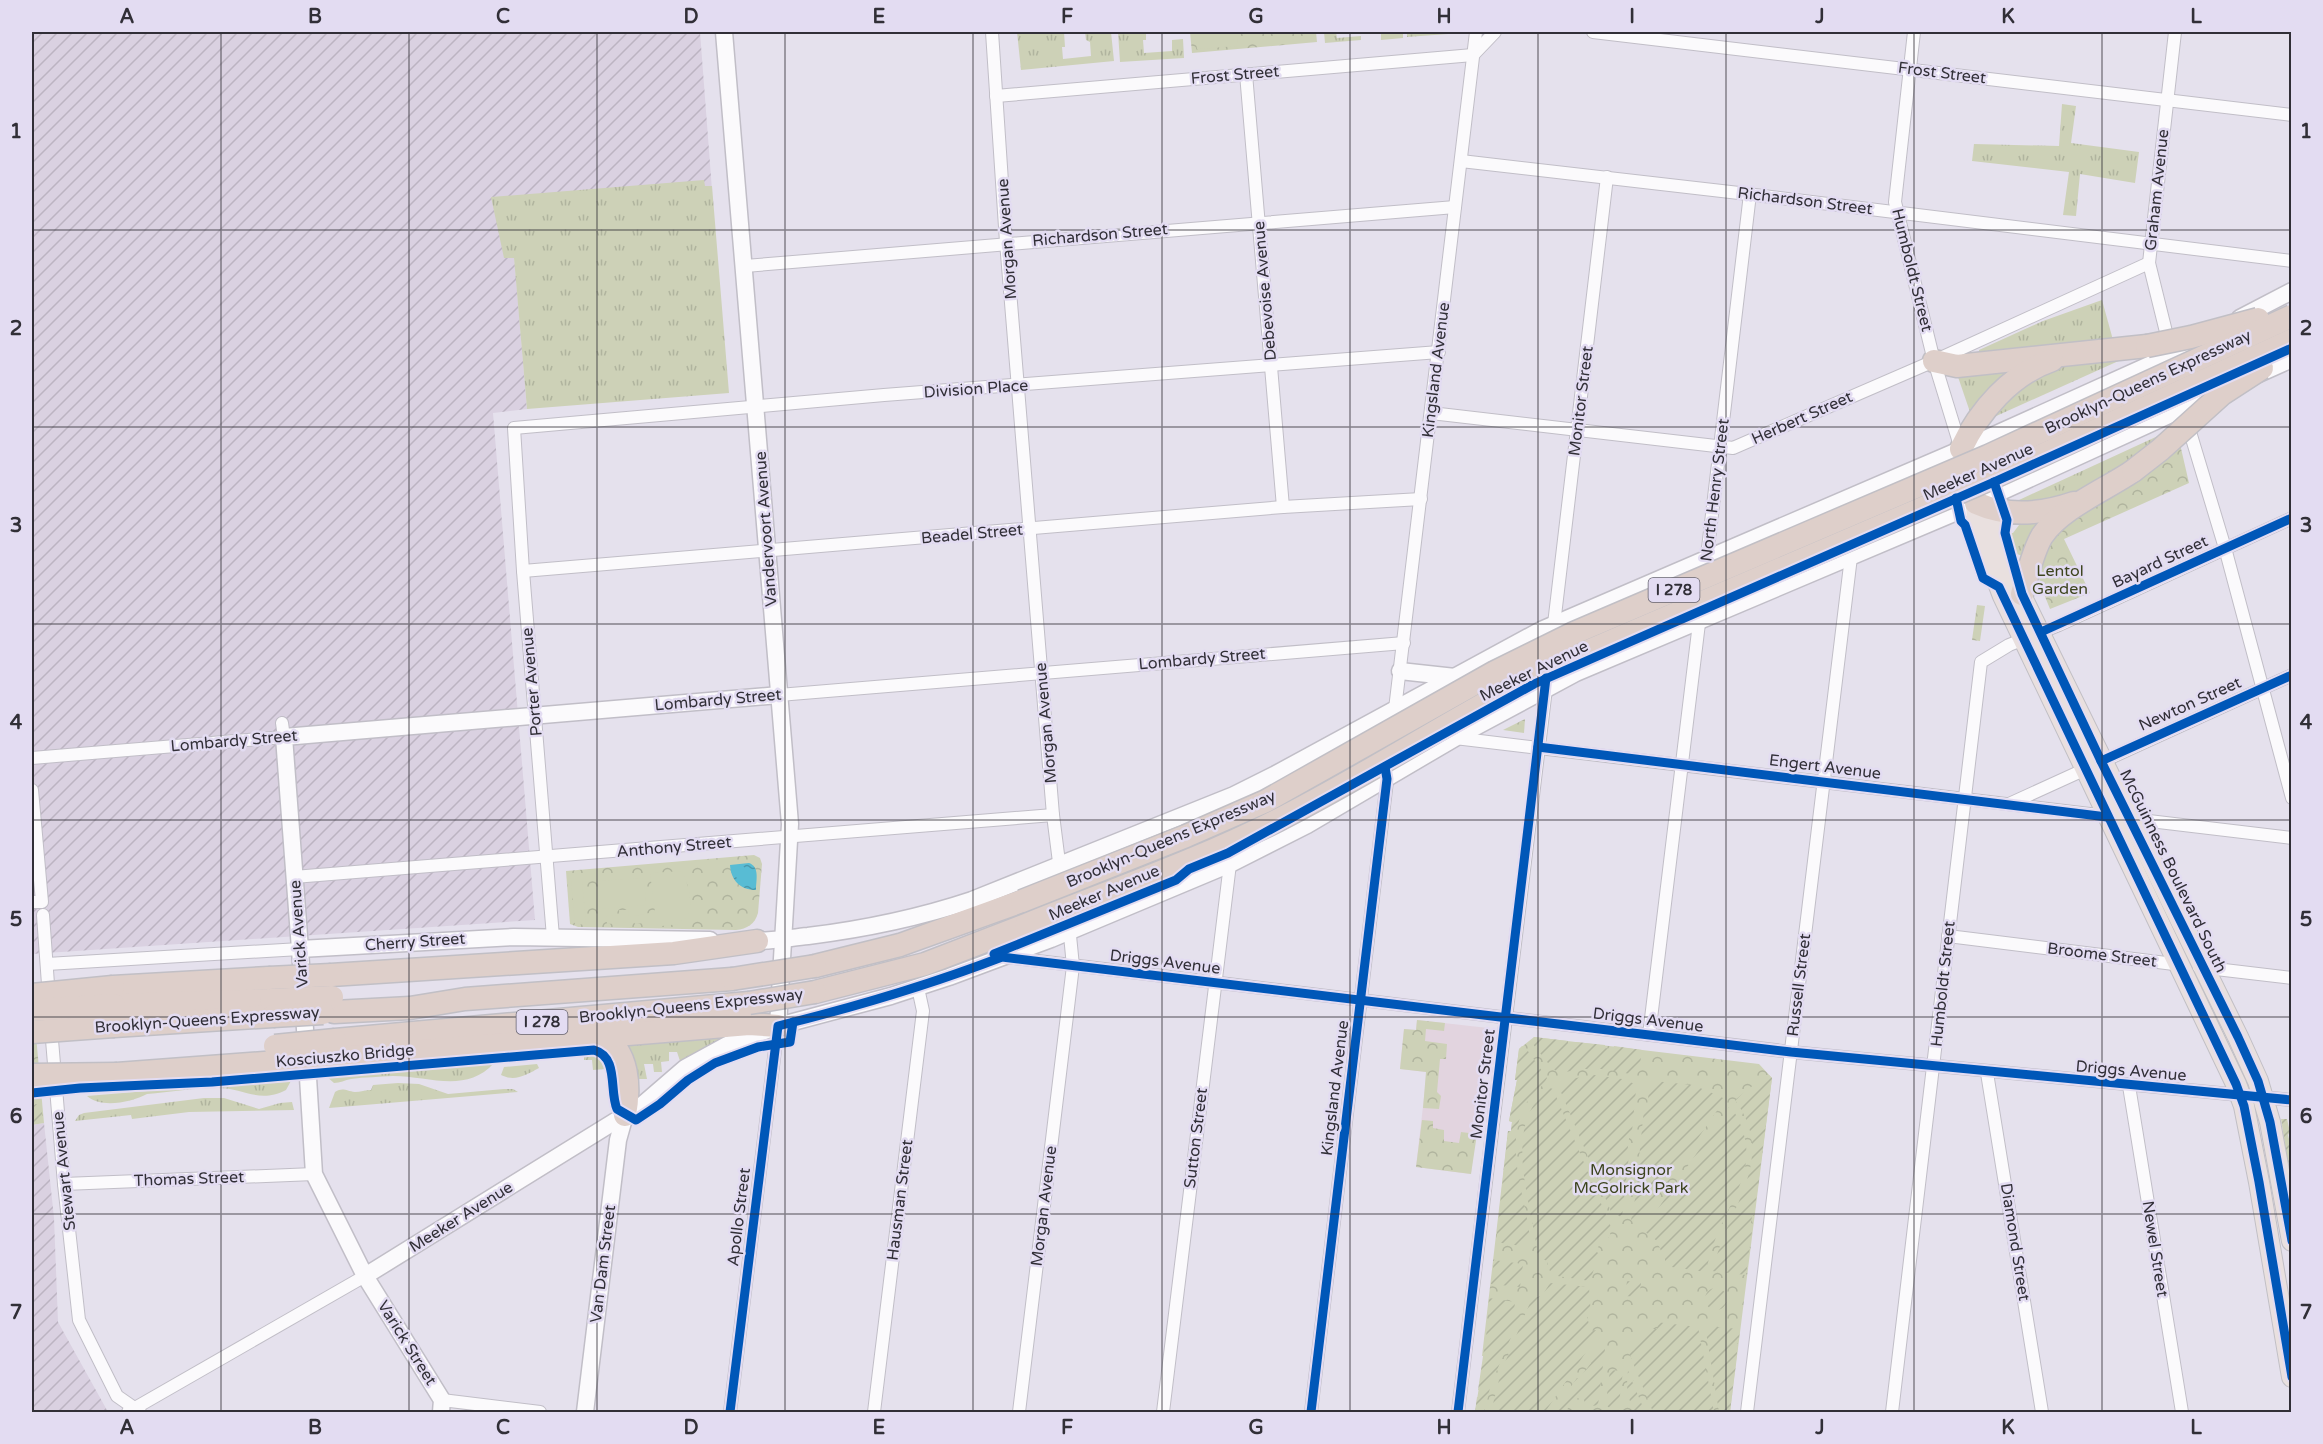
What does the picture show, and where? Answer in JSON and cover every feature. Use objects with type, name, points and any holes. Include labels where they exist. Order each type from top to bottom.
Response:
[{"type":"highway","points":[[1934,361],[1956,366],[2174,341],[2292,309]]},
{"type":"highway","name":"Brooklyn-Queens Expressway","points":[[332,995],[410,994],[465,999],[732,979],[856,958],[909,943],[1186,836],[1266,801],[1495,672],[1574,633],[1936,478],[2292,316]]},
{"type":"highway","name":"Brooklyn-Queens Expressway","points":[[32,1073],[336,1049],[749,1003],[815,992],[925,964],[1206,853],[1264,827],[1515,687],[1574,657],[1979,484],[2292,340]]},
{"type":"highway","points":[[2022,594],[2043,535],[2071,510],[2154,455],[2222,394],[2292,347]]},
{"type":"highway","points":[[1961,449],[1977,421],[2009,386],[2036,367],[2078,353]]},
{"type":"highway","points":[[1976,503],[2000,511],[2030,513],[2064,506],[2091,497]]},
{"type":"highway","points":[[332,995],[757,941]]},
{"type":"highway","points":[[32,995],[114,1006]]},
{"type":"highway","name":"I 278","points":[[32,1010],[332,995]]},
{"type":"highway","name":"Brooklyn-Queens Expressway","points":[[32,1032],[114,1006]]},
{"type":"highway","points":[[336,1049],[602,1035],[749,1024],[778,1026]]},
{"type":"highway","points":[[602,1035],[616,1047],[623,1058],[627,1090],[625,1115]]},
{"type":"main road","name":"Vandervoort Avenue","points":[[724,32],[790,824],[778,1026]]},
{"type":"main road","name":"Meeker Avenue","points":[[783,939],[872,927],[972,900],[1256,785],[1554,624],[1707,560],[2172,355],[2292,291]]},
{"type":"main road","name":"Meeker Avenue","points":[[365,1276],[625,1115],[634,1112],[685,1068],[727,1045],[778,1026],[918,988],[1071,930],[1230,864],[1307,825],[1455,738],[1608,659],[1976,503],[2292,359]]},
{"type":"main road","name":"Humboldt Street","points":[[1961,449],[1976,503]]},
{"type":"main road","name":"McGuinness Boulevard South","points":[[1976,503],[1993,528],[2011,575],[2022,594],[2032,636]]},
{"type":"main road","name":"McGuinness Boulevard South","points":[[1976,503],[1977,527],[2003,596],[2032,636],[2093,765],[2107,818],[2229,1066],[2240,1096],[2259,1182],[2292,1377]]},
{"type":"main road","points":[[1400,671],[1456,677]]},
{"type":"main road","name":"Lombardy Street","points":[[283,730],[535,715],[779,695]]},
{"type":"main road","name":"Varick Avenue","points":[[283,730],[314,1173],[365,1276]]},
{"type":"main road","name":"McGuinness Boulevard South","points":[[2093,765],[2132,819],[2258,1081],[2290,1217],[2292,1241]]},
{"type":"main road","name":"Cherry Street","points":[[300,949],[553,936],[757,941],[783,939]]},
{"type":"main road","name":"Van Dam Street","points":[[585,1413],[618,1140],[625,1115]]},
{"type":"main road","name":"Varick Street","points":[[365,1276],[441,1406]]},
{"type":"street","name":"Morgan Avenue","points":[[992,32],[1006,242],[1053,815],[1071,930],[1073,966],[1019,1413]]},
{"type":"street","name":"Kingsland Avenue","points":[[1311,1413],[1386,779],[1379,750],[1395,709],[1404,644],[1476,32]]},
{"type":"street","points":[[1473,55],[1496,32]]},
{"type":"street","name":"Frost Street","points":[[1593,32],[2292,115]]},
{"type":"street","name":"Humboldt Street","points":[[1914,32],[1895,202],[1934,361],[1961,449]]},
{"type":"street","name":"Graham Avenue","points":[[2175,32],[2149,263],[2184,408],[2225,548],[2292,798]]},
{"type":"street","name":"Frost Street","points":[[996,96],[1473,55]]},
{"type":"street","name":"Debevoise Avenue","points":[[1246,74],[1283,507]]},
{"type":"street","name":"Richardson Street","points":[[1461,161],[2292,261]]},
{"type":"street","name":"Monitor Street","points":[[1554,624],[1607,177]]},
{"type":"street","name":"North Henry Street","points":[[1649,1035],[1750,194]]},
{"type":"street","name":"Richardson Street","points":[[745,266],[1006,242],[1455,207]]},
{"type":"street","name":"Herbert Street","points":[[1431,413],[1733,448],[1934,361],[2149,263]]},
{"type":"street","name":"Division Place","points":[[514,428],[884,395],[1438,352]]},
{"type":"street","name":"Porter Avenue","points":[[514,428],[523,571],[553,936]]},
{"type":"street","name":"Beadel Street","points":[[523,571],[1283,507],[1421,499]]},
{"type":"street","name":"Bayard Street","points":[[1981,662],[2009,645],[2292,518]]},
{"type":"street","name":"Russell Street","points":[[1747,1413],[1851,557]]},
{"type":"street","name":"Lombardy Street","points":[[779,695],[1404,644]]},
{"type":"street","name":"Humboldt Street","points":[[1892,1413],[1981,662]]},
{"type":"street","name":"Newton Street","points":[[2007,804],[2292,675]]},
{"type":"street","name":"Monitor Street","points":[[1458,1413],[1546,689]]},
{"type":"street","name":"Lombardy Street","points":[[32,758],[283,730]]},
{"type":"street","name":"Engert Avenue","points":[[1455,738],[2107,818],[2292,838]]},
{"type":"street","points":[[32,790],[37,902]]},
{"type":"street","name":"Anthony Street","points":[[294,878],[1053,815]]},
{"type":"street","name":"Sutton Street","points":[[1163,1413],[1230,864]]},
{"type":"street","name":"Stewart Avenue","points":[[43,915],[64,1184],[79,1320],[117,1396],[134,1411]]},
{"type":"street","name":"Broome Street","points":[[1948,936],[2292,978]]},
{"type":"street","name":"Cherry Street","points":[[47,964],[300,949]]},
{"type":"street","name":"Driggs Avenue","points":[[1002,957],[1791,1052],[2292,1100]]},
{"type":"street","name":"Hausman Street","points":[[874,1413],[923,1011],[918,988]]},
{"type":"street","name":"Apollo Street","points":[[730,1413],[778,1026]]},
{"type":"street","name":"Diamond Street","points":[[1987,1072],[2042,1413]]},
{"type":"street","name":"Newel Street","points":[[2129,1086],[2182,1413]]},
{"type":"street","name":"Thomas Street","points":[[64,1184],[314,1173]]},
{"type":"street","name":"Meeker Avenue","points":[[134,1411],[365,1276]]},
{"type":"street","points":[[441,1406],[540,1413]]},
{"type":"shaded area","points":[[32,32],[700,32],[712,190],[510,207],[527,409],[493,413],[535,920],[32,954]]},
{"type":"shaded area","points":[[1417,1020],[1488,1028],[1471,1174],[1416,1167],[1427,1072],[1400,1069],[1404,1029],[1416,1030]]},
{"type":"shaded area","points":[[44,1123],[54,1218],[58,1322],[108,1412],[32,1412],[32,1125]]},
{"type":"green space","points":[[1017,32],[1064,32],[1063,59],[1091,56],[1090,42],[1086,40],[1085,32],[1111,32],[1114,61],[1021,70]]},
{"type":"green space","points":[[1118,32],[1146,32],[1146,40],[1143,40],[1144,53],[1172,51],[1172,40],[1183,39],[1184,58],[1120,62]]},
{"type":"green space","points":[[1190,32],[1316,32],[1317,42],[1192,53]]},
{"type":"green space","points":[[1195,32],[1237,32],[1238,46],[1197,49]]},
{"type":"green space","points":[[1324,32],[1336,32],[1337,38],[1361,36],[1361,40],[1325,43]]},
{"type":"green space","points":[[1381,32],[1403,32],[1403,38],[1381,40]]},
{"type":"green space","points":[[1407,32],[1450,32],[1407,37]]},
{"type":"green space","points":[[2062,104],[2076,106],[2071,143],[2139,152],[2135,183],[2080,174],[2076,216],[2063,215],[2069,172],[1972,161],[1974,144],[2059,146]]},
{"type":"green space","points":[[704,180],[705,186],[712,186],[729,393],[527,409],[514,258],[504,258],[491,197]]},
{"type":"green space","points":[[2102,300],[2113,340],[1979,352],[2043,321]]},
{"type":"green space","points":[[2123,359],[1994,417],[2001,401],[2032,376],[2062,364]]},
{"type":"green space","points":[[2009,370],[1970,412],[1957,374]]},
{"type":"green space","points":[[2160,435],[2138,455],[2104,480],[2068,494],[2019,506],[2019,500]]},
{"type":"green space","name":"Lentol Garden","points":[[2180,444],[2189,483],[2064,539],[2090,593],[2050,609],[2040,584],[2038,571],[2054,532]]},
{"type":"green space","points":[[2018,521],[2042,523],[2025,557],[2017,554],[2009,533],[2013,533],[2019,525]]},
{"type":"green space","points":[[1977,605],[1985,606],[1980,641],[1972,640]]},
{"type":"green space","points":[[1525,719],[1524,733],[1503,730]]},
{"type":"green space","points":[[754,855],[760,858],[762,864],[758,913],[753,923],[744,928],[736,930],[578,927],[570,924],[566,871]]},
{"type":"green space","points":[[682,871],[688,888],[690,907],[686,918],[679,921],[679,924],[662,926],[661,924],[635,924],[634,922],[607,924],[606,916],[620,915],[619,910],[628,910],[629,917],[655,912],[650,873]]},
{"type":"green space","points":[[644,878],[646,905],[600,909],[598,881]]},
{"type":"green space","points":[[571,881],[582,881],[586,924],[575,925]]},
{"type":"green space","points":[[32,992],[44,1123],[32,1125]]},
{"type":"green space","points":[[1417,1020],[1445,1023],[1444,1031],[1426,1029],[1425,1041],[1447,1044],[1446,1059],[1440,1059],[1437,1092],[1441,1096],[1439,1109],[1423,1108],[1426,1072],[1400,1069],[1404,1029],[1416,1030]]},
{"type":"green space","points":[[737,1032],[682,1067],[677,1052],[669,1052],[669,1061],[661,1062],[662,1072],[654,1072],[653,1064],[644,1064],[647,1079],[634,1079],[627,1044]]},
{"type":"green space","name":"Monsignor McGolrick Park","points":[[1534,1037],[1759,1064],[1772,1078],[1730,1412],[1475,1412],[1484,1356],[1482,1356],[1508,1131],[1511,1131],[1512,1122],[1509,1121],[1517,1080],[1515,1080],[1519,1049]]},
{"type":"green space","points":[[1534,1037],[1575,1044],[1576,1042],[1605,1045],[1605,1048],[1613,1049],[1614,1046],[1642,1050],[1639,1071],[1635,1075],[1605,1069],[1583,1069],[1559,1073],[1552,1068],[1532,1043]]},
{"type":"green space","points":[[1522,1046],[1547,1078],[1526,1103],[1518,1124],[1516,1157],[1530,1240],[1522,1239],[1521,1246],[1496,1242],[1508,1131],[1511,1131],[1512,1122],[1509,1121],[1517,1080],[1515,1080],[1519,1049]]},
{"type":"green space","points":[[595,1054],[602,1060],[605,1069],[593,1070],[592,1060],[584,1060],[584,1055]]},
{"type":"green space","points":[[494,1063],[483,1072],[459,1081],[393,1076],[356,1078],[334,1083],[326,1076]]},
{"type":"green space","points":[[537,1064],[539,1068],[520,1077],[511,1078],[501,1075],[504,1067]]},
{"type":"green space","points":[[1594,1075],[1622,1079],[1635,1084],[1622,1217],[1612,1214],[1558,1085],[1564,1080]]},
{"type":"green space","points":[[1766,1075],[1772,1078],[1754,1216],[1752,1216],[1751,1223],[1753,1224],[1746,1275],[1712,1271],[1750,1168],[1751,1135],[1735,1100]]},
{"type":"green space","points":[[292,1079],[286,1090],[268,1096],[218,1088],[147,1094],[117,1103],[100,1102],[87,1096]]},
{"type":"green space","points":[[1654,1081],[1693,1085],[1723,1098],[1723,1102],[1638,1225],[1631,1220],[1639,1178],[1637,1178],[1644,1109],[1647,1109],[1649,1089],[1647,1088],[1648,1084]]},
{"type":"green space","points":[[419,1084],[448,1094],[504,1089],[513,1089],[518,1092],[329,1108],[335,1092],[342,1090],[359,1092],[371,1090],[373,1085]]},
{"type":"green space","points":[[1550,1088],[1553,1089],[1611,1227],[1606,1242],[1602,1240],[1596,1251],[1599,1254],[1590,1281],[1551,1275],[1547,1261],[1538,1257],[1526,1191],[1522,1144],[1526,1122],[1535,1104]]},
{"type":"green space","points":[[204,1098],[224,1098],[259,1109],[292,1102],[294,1110],[189,1112],[132,1119],[131,1115],[75,1121],[79,1115],[84,1113]]},
{"type":"green space","points":[[41,1105],[43,1122],[32,1124],[32,1106]]},
{"type":"green space","points":[[1729,1107],[1732,1108],[1742,1127],[1746,1145],[1746,1161],[1743,1176],[1714,1244],[1706,1272],[1665,1266],[1665,1252],[1661,1251],[1657,1241],[1643,1230]]},
{"type":"green space","points":[[2281,1119],[2287,1119],[2290,1132],[2288,1135],[2291,1139],[2291,1185]]},
{"type":"green space","points":[[1422,1120],[1433,1121],[1433,1128],[1444,1130],[1444,1141],[1459,1143],[1461,1132],[1477,1134],[1471,1174],[1416,1167]]},
{"type":"green space","points":[[1494,1260],[1523,1264],[1520,1287],[1491,1284]]},
{"type":"green space","points":[[1627,1281],[1641,1283],[1639,1297],[1625,1296]]},
{"type":"green space","points":[[1550,1283],[1589,1287],[1591,1316],[1587,1317],[1591,1331],[1596,1330],[1595,1339],[1545,1412],[1491,1412],[1501,1372],[1532,1298],[1542,1296]]},
{"type":"green space","points":[[1716,1288],[1724,1291],[1727,1299],[1724,1307],[1716,1310],[1708,1307],[1705,1299],[1708,1291]]},
{"type":"green space","points":[[1489,1298],[1515,1302],[1514,1312],[1521,1314],[1491,1384],[1484,1412],[1475,1412],[1490,1309],[1488,1309]]},
{"type":"green space","points":[[1656,1322],[1698,1327],[1714,1412],[1653,1412],[1629,1353],[1634,1350],[1637,1342],[1649,1329],[1657,1329]]},
{"type":"green space","points":[[1705,1326],[1740,1329],[1730,1412],[1719,1412]]},
{"type":"green space","points":[[1603,1345],[1605,1349],[1598,1405],[1586,1407],[1584,1400],[1577,1398],[1569,1403],[1567,1412],[1553,1412],[1577,1378],[1579,1379],[1591,1363],[1589,1361],[1599,1346]]},
{"type":"green space","points":[[1610,1370],[1623,1371],[1619,1403],[1613,1408],[1608,1407],[1606,1403]]},
{"type":"green space","points":[[1628,1371],[1634,1380],[1632,1381],[1645,1412],[1635,1412],[1630,1402],[1627,1387]]},
{"type":"water","points":[[749,863],[756,871],[756,890],[750,890],[737,883],[731,870],[730,865]]},
{"type":"cycle path","points":[[994,954],[1176,880],[1189,869],[1228,853],[1534,684],[2292,348]]},
{"type":"cycle path","points":[[1994,482],[2007,520],[2005,533],[2022,594],[2258,1081],[2270,1122],[2292,1241]]},
{"type":"cycle path","points":[[1956,498],[1961,521],[1965,525],[1983,578],[1999,587],[2236,1084],[2244,1106],[2259,1182],[2292,1377]]},
{"type":"cycle path","points":[[2041,632],[2292,518]]},
{"type":"cycle path","points":[[2101,761],[2292,675]]},
{"type":"cycle path","points":[[1458,1412],[1546,678]]},
{"type":"cycle path","points":[[1538,747],[2107,817]]},
{"type":"cycle path","points":[[1311,1412],[1387,779],[1385,767]]},
{"type":"cycle path","points":[[730,1412],[778,1026],[891,995],[1002,957],[1791,1052],[2292,1100]]},
{"type":"cycle path","name":"Kosciuszko Bridge","points":[[32,1093],[80,1088],[212,1082],[594,1050],[602,1054],[610,1067],[617,1109],[636,1120],[660,1104],[688,1080],[715,1063],[758,1047],[790,1042],[793,1022]]}]
